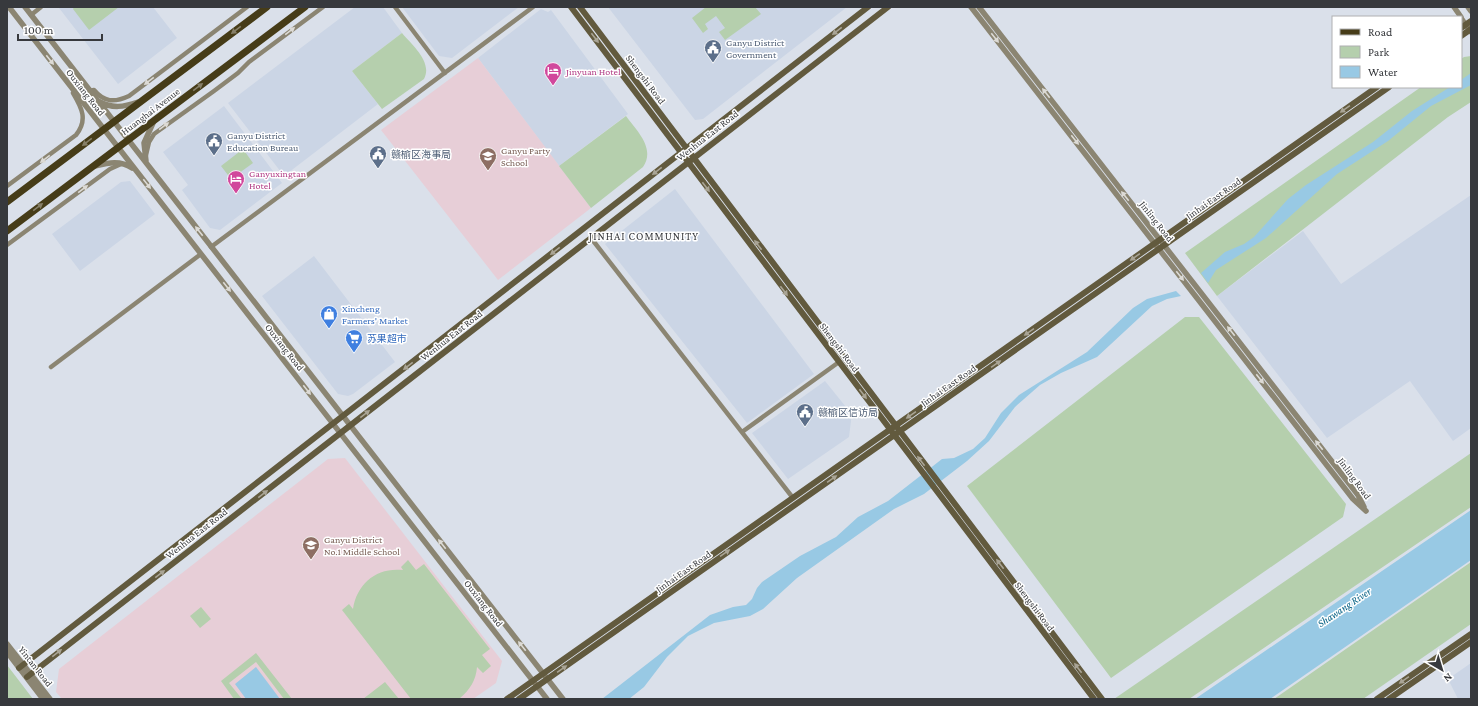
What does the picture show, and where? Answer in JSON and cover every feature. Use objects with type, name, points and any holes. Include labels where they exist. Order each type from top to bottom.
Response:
[{"type":"main road","name":"Huanghai Avenue","points":[[7,202],[267,7]]},
{"type":"main road","name":"Huanghai Avenue","points":[[7,231],[305,7]]},
{"type":"main road","name":"Shengshi Road","points":[[571,7],[691,161],[1094,699]]},
{"type":"main road","name":"Shengshi Road","points":[[580,7],[683,151]]},
{"type":"main road","name":"Wenhua East Road","points":[[21,666],[868,7]]},
{"type":"main road","name":"Wenhua East Road","points":[[29,676],[888,7]]},
{"type":"main road","name":"Jinhai East Road","points":[[507,699],[546,676],[1159,244],[1376,88]]},
{"type":"main road","name":"Jinhai East Road","points":[[1159,244],[1387,88]]},
{"type":"main road","name":"Shengshi Road","points":[[691,161],[839,362],[1102,699]]},
{"type":"main road","name":"Jinhai East Road","points":[[546,676],[793,498],[894,431]]},
{"type":"main road","points":[[1377,699],[1471,634]]},
{"type":"main road","points":[[1389,699],[1471,642]]},
{"type":"main road","name":"Jinhai East Road","points":[[519,699],[535,683]]},
{"type":"street","name":"Ouxiang Road","points":[[9,7],[548,699]]},
{"type":"street","name":"Ouxiang Road","points":[[25,7],[563,699]]},
{"type":"street","points":[[31,15],[41,7]]},
{"type":"street","points":[[90,91],[94,90],[99,96],[109,101],[118,101],[129,96],[247,7]]},
{"type":"street","points":[[145,158],[149,142],[154,134],[220,87],[249,62],[323,7]]},
{"type":"street","points":[[395,7],[445,73]]},
{"type":"street","points":[[211,247],[533,7]]},
{"type":"street","name":"Jinling Road","points":[[971,7],[1159,244],[1358,495],[1366,511],[1353,499],[1159,244],[979,7]]},
{"type":"street","points":[[1454,7],[1460,16]]},
{"type":"street","points":[[1468,7],[1471,11]]},
{"type":"street","points":[[1462,18],[1468,27]]},
{"type":"street","points":[[7,186],[76,136],[80,130],[84,114],[69,84]]},
{"type":"street","points":[[97,100],[116,106],[126,106],[142,101]]},
{"type":"street","points":[[149,167],[145,158],[144,143],[156,119]]},
{"type":"street","points":[[91,168],[111,162],[122,163],[137,171]]},
{"type":"street","points":[[7,245],[110,169],[122,163]]},
{"type":"street","points":[[592,238],[793,498]]},
{"type":"street","points":[[51,367],[201,254]]},
{"type":"street","points":[[742,432],[839,362]]},
{"type":"street","name":"Yintan Road","points":[[7,644],[21,666],[50,699]]},
{"type":"street","name":"Yintan Road","points":[[7,652],[21,666]]},
{"type":"street","name":"Yintan Road","points":[[29,676],[44,699]]},
{"type":"shaded area","points":[[153,7],[177,38],[118,84],[59,8]]},
{"type":"shaded area","points":[[355,7],[383,7],[402,33],[352,71],[378,104],[284,176],[228,103]]},
{"type":"shaded area","points":[[402,7],[519,7],[452,58],[439,56]]},
{"type":"shaded area","name":"Ganyu District Government","points":[[608,7],[847,7],[703,119],[695,120]]},
{"type":"shaded area","name":"Jinyuan Hotel","points":[[541,9],[548,12],[551,10],[628,114],[559,166],[478,58]]},
{"type":"shaded area","name":"Ganyu Party School","points":[[478,58],[591,208],[498,280],[381,130]]},
{"type":"shaded area","name":"Ganyu District Education Bureau","points":[[224,106],[282,183],[220,230],[210,228],[182,190],[188,185],[163,152]]},
{"type":"shaded area","points":[[130,181],[155,214],[80,271],[52,234],[121,182]]},
{"type":"shaded area","points":[[675,189],[814,374],[747,423],[605,244]]},
{"type":"shaded area","points":[[1471,195],[1471,428],[1453,441],[1410,381],[1327,438],[1217,296],[1303,231],[1341,284]]},
{"type":"shaded area","name":"Xincheng Farmers' Market","points":[[314,256],[395,362],[353,394],[348,396],[338,394],[262,296]]},
{"type":"shaded area","name":"赣榆区信访局","points":[[825,381],[850,412],[851,421],[849,437],[788,479],[752,433]]},
{"type":"shaded area","name":"Ganyu District No.1 Middle School","points":[[345,458],[502,661],[496,683],[473,699],[62,699],[56,692],[59,669],[328,459]]},
{"type":"shaded area","points":[[1471,663],[1471,699],[1458,699],[1448,679]]},
{"type":"green space","points":[[74,7],[119,7],[89,30],[73,9]]},
{"type":"green space","points":[[706,7],[755,7],[761,14],[725,40],[719,32],[725,28],[716,16],[705,24],[708,29],[703,33],[692,18]]},
{"type":"green space","points":[[402,33],[416,48],[424,60],[426,73],[424,79],[382,109],[352,71]]},
{"type":"green space","points":[[1471,56],[1471,102],[1448,117],[1217,296],[1185,253],[1420,88],[1462,88],[1462,58]]},
{"type":"green space","points":[[626,116],[639,133],[646,146],[646,160],[643,167],[591,208],[559,166]]},
{"type":"green space","points":[[243,149],[253,163],[231,179],[221,166]]},
{"type":"green space","points":[[1185,317],[1199,317],[1346,504],[1343,517],[1111,678],[967,486]]},
{"type":"green space","points":[[1471,453],[1471,507],[1189,699],[1114,699]]},
{"type":"green space","points":[[408,560],[416,570],[424,564],[490,649],[482,655],[491,666],[483,673],[477,667],[472,684],[459,699],[411,699],[342,610],[349,604],[353,609],[359,592],[364,584],[370,579],[385,571],[403,570],[401,567]]},
{"type":"green space","points":[[1471,562],[1471,624],[1363,699],[1274,699]]},
{"type":"green space","points":[[201,607],[211,619],[200,628],[190,616]]},
{"type":"green space","points":[[256,653],[292,699],[284,699],[256,662],[229,683],[242,699],[234,699],[221,681]]},
{"type":"green space","points":[[7,665],[33,699],[7,699]]},
{"type":"green space","points":[[385,682],[399,699],[363,699]]},
{"type":"water","points":[[1471,73],[1471,85],[1431,106],[1388,141],[1337,174],[1266,238],[1216,270],[1208,283],[1201,273],[1225,252],[1244,244],[1254,237],[1288,199],[1306,185],[1373,142],[1412,111],[1448,88],[1462,88],[1462,79]]},
{"type":"water","points":[[1176,291],[1181,296],[1167,299],[1152,306],[1097,357],[1061,373],[1040,385],[1015,407],[989,441],[967,461],[924,494],[894,509],[797,578],[763,609],[750,616],[714,623],[688,636],[667,657],[644,687],[629,699],[602,699],[710,615],[733,607],[746,605],[752,599],[757,588],[762,582],[800,556],[836,537],[858,517],[888,501],[942,459],[954,458],[973,449],[985,438],[1001,413],[1019,395],[1087,352],[1133,308],[1147,299]]},
{"type":"water","name":"Shawang River","points":[[1471,510],[1471,560],[1270,699],[1195,699]]},
{"type":"water","points":[[256,667],[280,699],[246,699],[235,684]]},
{"type":"place","name":"Ganyu District Government","points":[[713,63]]},
{"type":"place","name":"Jinyuan Hotel","points":[[553,86]]},
{"type":"place","name":"Ganyu District Education Bureau","points":[[214,156]]},
{"type":"place","name":"赣榆区海事局","points":[[378,169]]},
{"type":"place","name":"Ganyu Party School","points":[[488,171]]},
{"type":"place","name":"Ganyuxingtan Hotel","points":[[236,194]]},
{"type":"place","name":"Xincheng Farmers' Market","points":[[329,329]]},
{"type":"place","name":"苏果超市","points":[[354,353]]},
{"type":"place","name":"赣榆区信访局","points":[[805,427]]},
{"type":"place","name":"Ganyu District No.1 Middle School","points":[[311,560]]},
{"type":"district","name":"JINHAI COMMUNITY","points":[[644,236]]}]
